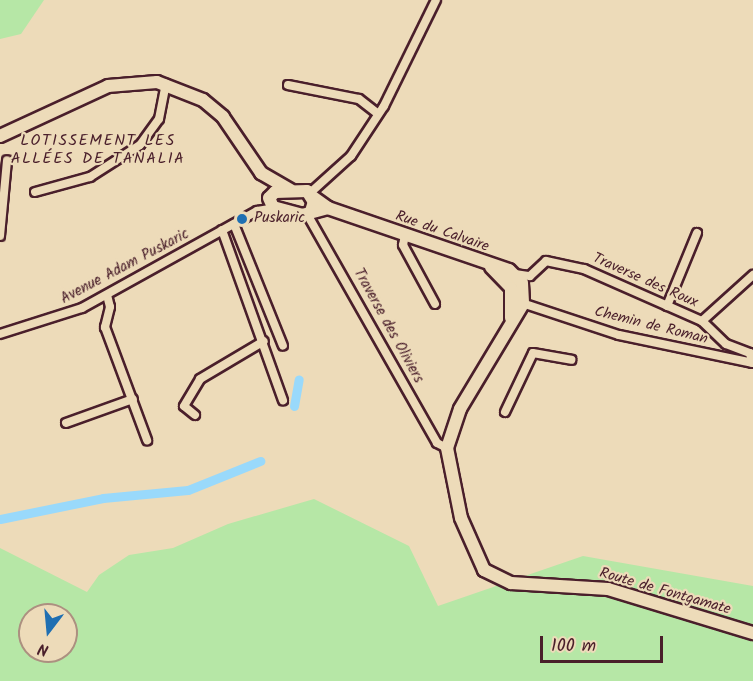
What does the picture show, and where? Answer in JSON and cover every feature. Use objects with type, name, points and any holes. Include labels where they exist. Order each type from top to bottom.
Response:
[{"type":"street","points":[[272,200],[309,213],[312,195],[351,156],[405,72],[436,0]]},
{"type":"street","points":[[0,136],[108,86],[166,84],[190,93],[224,117],[269,180],[272,200]]},
{"type":"street","points":[[35,192],[90,177],[140,145],[159,119],[166,84]]},
{"type":"street","points":[[288,85],[359,99],[378,114]]},
{"type":"street","points":[[0,236],[2,193],[7,160]]},
{"type":"street","points":[[269,180],[290,190],[312,195]]},
{"type":"street","points":[[272,200],[290,190]]},
{"type":"street","name":"Rue du Calvaire","points":[[312,195],[328,208],[515,274]]},
{"type":"street","name":"Avenue Adam Puskaric","points":[[0,334],[65,315],[106,295],[257,211],[272,200]]},
{"type":"street","name":"Rue du Calvaire","points":[[309,213],[328,208]]},
{"type":"street","name":"Traverse des Oliviers","points":[[309,213],[437,443],[447,448]]},
{"type":"street","points":[[234,224],[283,345]]},
{"type":"street","points":[[222,230],[264,341],[282,400]]},
{"type":"street","points":[[667,306],[697,233]]},
{"type":"street","points":[[405,235],[404,244],[435,304]]},
{"type":"street","name":"Traverse des Roux","points":[[515,274],[530,276],[546,261],[556,260],[702,321],[752,362]]},
{"type":"street","points":[[483,263],[502,275],[518,300]]},
{"type":"street","points":[[515,274],[523,289],[518,300]]},
{"type":"street","points":[[702,321],[753,275]]},
{"type":"street","points":[[106,295],[110,307],[105,327],[147,440]]},
{"type":"street","name":"Route de Fontgamate","points":[[518,300],[511,319],[460,409],[447,448],[449,474],[469,542],[484,570],[497,578],[608,589],[753,633]]},
{"type":"street","name":"Chemin de Roman","points":[[518,300],[620,335],[752,362]]},
{"type":"street","points":[[195,415],[184,406],[201,379],[264,341]]},
{"type":"street","points":[[505,412],[533,353],[572,360]]},
{"type":"street","points":[[66,423],[133,399]]},
{"type":"green space","points":[[0,0],[44,0],[21,34],[0,39]]},
{"type":"green space","points":[[314,499],[409,546],[438,606],[583,556],[753,586],[753,681],[0,681],[0,548],[87,592],[99,575],[129,555],[173,548],[228,524]]},
{"type":"waterway","points":[[294,406],[299,379]]},
{"type":"waterway","points":[[0,519],[103,498],[188,490],[260,461]]},
{"type":"place","name":"Puskaric","points":[[242,219]]},
{"type":"district","name":"LOTISSEMENT LES ALLÉES DE TANALIA","points":[[98,150]]}]
